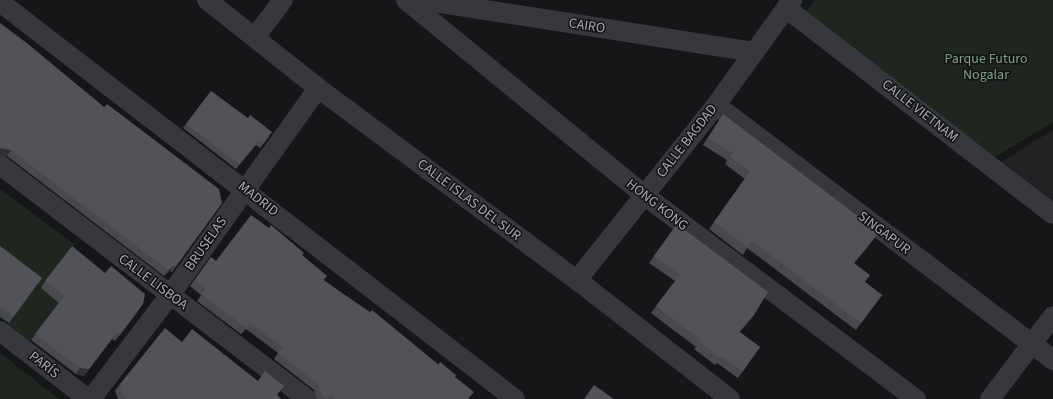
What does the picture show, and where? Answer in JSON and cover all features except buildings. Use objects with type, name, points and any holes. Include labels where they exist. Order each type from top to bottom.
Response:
[{"type":"street","name":"CALLE ISLAS DEL SUR","points":[[207,0],[318,88],[577,280],[730,399]]},
{"type":"street","points":[[255,37],[283,0]]},
{"type":"street","name":"HONG KONG","points":[[406,0],[644,195],[916,399]]},
{"type":"street","name":"CAIRO","points":[[422,0],[753,52]]},
{"type":"street","name":"MADRID","points":[[0,2],[245,189],[515,399]]},
{"type":"street","name":"CALLE BAGDAD","points":[[577,280],[716,105],[789,4]]},
{"type":"street","name":"CALLE VIETNAM","points":[[789,4],[1053,214]]},
{"type":"street","name":"BRUSELAS","points":[[89,399],[170,295],[318,88]]},
{"type":"street","name":"SINGAPUR","points":[[716,105],[1053,360]]},
{"type":"street","name":"CALLE LISBOA","points":[[0,165],[307,399]]},
{"type":"street","points":[[990,399],[1053,316]]},
{"type":"street","name":"PARÍS","points":[[0,331],[89,399]]},
{"type":"shaded area","points":[[1053,130],[1053,203],[999,163]]},
{"type":"green space","name":"Parque Futuro Nogalar","points":[[815,0],[1053,0],[1053,122],[993,158],[805,12]]},
{"type":"green space","points":[[0,189],[74,244],[41,287],[61,299],[30,341],[8,324],[38,285],[0,256]]},
{"type":"green space","points":[[0,353],[59,399],[0,399]]}]
